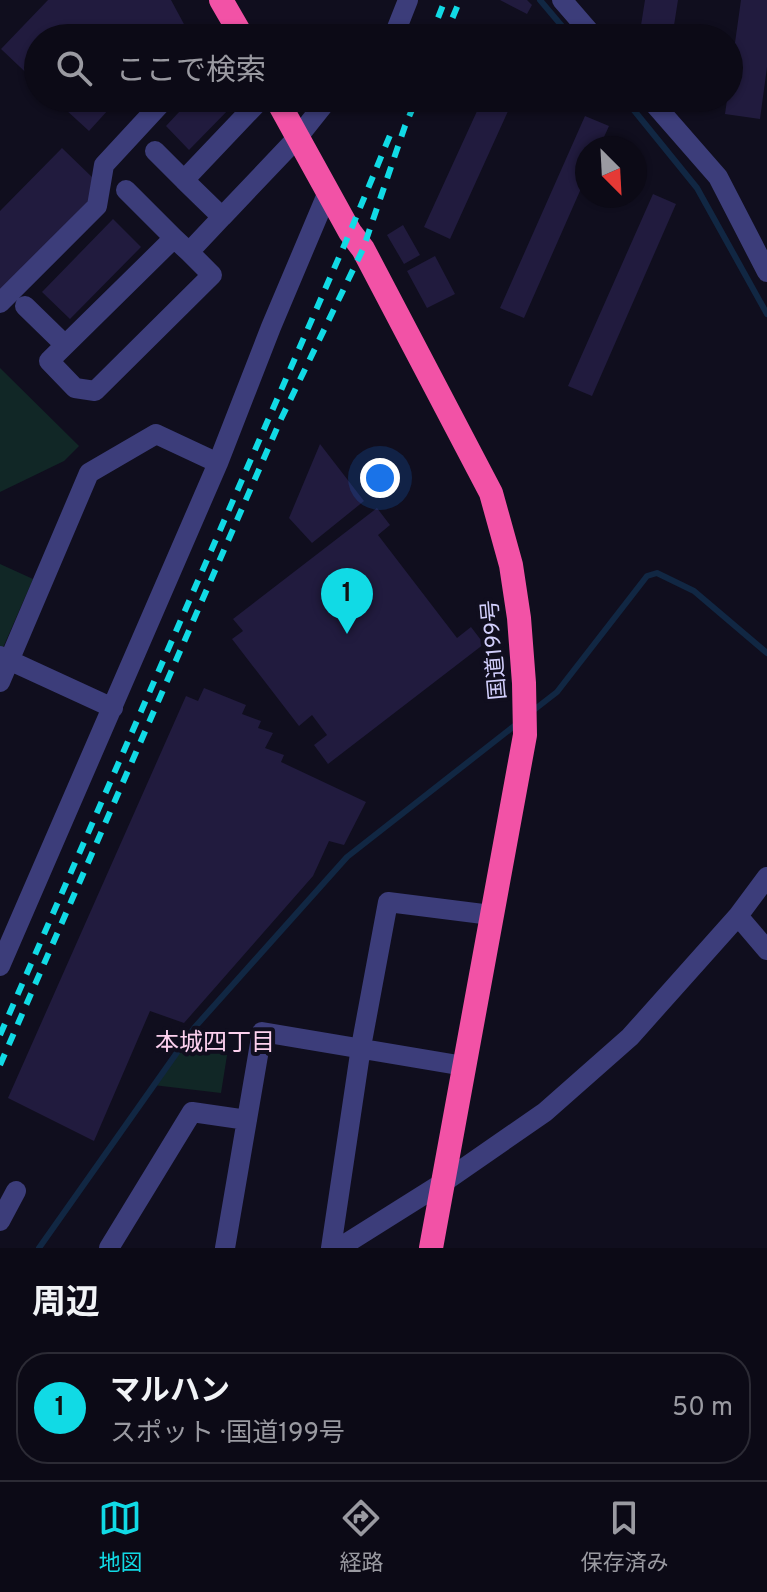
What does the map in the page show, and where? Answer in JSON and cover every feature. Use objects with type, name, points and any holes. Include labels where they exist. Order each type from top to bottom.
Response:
[{"type":"highway","points":[[221,0],[230,24]]},
{"type":"highway","name":"国道199号","points":[[284,112],[350,232],[363,249],[491,493],[511,565],[519,618],[525,735],[431,1248]]},
{"type":"street","points":[[399,24],[408,0]]},
{"type":"street","points":[[562,0],[583,24]]},
{"type":"street","points":[[0,303],[97,206],[104,165],[153,112]]},
{"type":"street","points":[[184,180],[249,112]]},
{"type":"street","points":[[126,190],[182,245],[212,275],[95,391],[75,388],[49,361],[182,245],[222,217],[318,112]]},
{"type":"street","points":[[661,112],[718,177],[767,272]]},
{"type":"street","points":[[155,151],[222,217]]},
{"type":"street","points":[[0,966],[218,463],[328,192]]},
{"type":"street","points":[[25,306],[65,345]]},
{"type":"street","points":[[0,682],[5,659],[89,473],[156,434],[218,463]]},
{"type":"street","points":[[5,659],[113,708]]},
{"type":"street","points":[[339,1248],[444,1182],[545,1112],[630,1037],[738,916],[767,877]]},
{"type":"street","points":[[331,1248],[361,1047],[388,902],[491,915]]},
{"type":"street","points":[[738,916],[767,950]]},
{"type":"street","points":[[225,1248],[262,1032],[464,1066]]},
{"type":"street","points":[[109,1248],[192,1112],[247,1120]]},
{"type":"street","points":[[0,1221],[16,1191]]},
{"type":"green space","points":[[0,368],[79,446],[64,461],[0,492]]},
{"type":"green space","points":[[0,564],[33,579],[2,650],[0,649]]},
{"type":"green space","points":[[188,1041],[228,1049],[221,1093],[153,1085]]},
{"type":"building","points":[[48,0],[171,0],[184,24],[25,24]]},
{"type":"building","points":[[500,0],[527,0],[532,5],[527,14]]},
{"type":"building","points":[[645,0],[678,0],[674,24],[641,24]]},
{"type":"building","points":[[741,0],[767,0],[767,67],[760,119],[725,114],[743,112],[743,24],[738,24]]},
{"type":"building","points":[[24,25],[24,71],[1,49]]},
{"type":"building","points":[[68,112],[106,112],[89,131]]},
{"type":"building","points":[[179,112],[226,112],[189,150],[166,126]]},
{"type":"building","points":[[477,112],[508,112],[450,239],[424,227]]},
{"type":"building","points":[[585,116],[609,126],[604,136],[576,136]]},
{"type":"building","points":[[575,139],[575,202],[524,318],[500,308]]},
{"type":"building","points":[[62,148],[95,180],[89,200],[0,291],[0,211]]},
{"type":"building","points":[[653,194],[676,204],[592,396],[568,386]]},
{"type":"building","points":[[113,219],[141,247],[70,319],[42,292]]},
{"type":"building","points":[[403,225],[420,255],[404,264],[387,235]]},
{"type":"building","points":[[435,256],[455,294],[427,308],[407,271]]},
{"type":"building","points":[[320,444],[364,501],[312,543],[289,518]]},
{"type":"building","points":[[377,508],[390,525],[378,535],[457,638],[471,627],[484,644],[328,764],[314,745],[327,735],[312,715],[299,726],[232,639],[243,631],[233,619]]},
{"type":"building","points":[[204,688],[246,705],[242,714],[261,721],[258,728],[273,733],[265,748],[284,755],[281,762],[366,802],[344,845],[329,841],[313,876],[184,1023],[150,1011],[94,1141],[8,1098],[186,696],[198,701]]},
{"type":"waterway","points":[[540,0],[560,24]]},
{"type":"waterway","points":[[635,112],[697,188],[767,314]]},
{"type":"waterway","points":[[530,713],[557,692],[647,576],[657,573],[694,591],[767,653]]},
{"type":"waterway","points":[[39,1248],[195,1027],[347,857],[518,723]]},
{"type":"railway","points":[[436,24],[445,0]]},
{"type":"railway","points":[[450,24],[460,0]]},
{"type":"railway","points":[[0,1065],[281,419],[363,249],[411,112]]},
{"type":"railway","points":[[0,1035],[393,128]]},
{"type":"place","name":"マルハン","points":[[347,634]]},
{"type":"district","name":"本城四丁目","points":[[215,1042]]}]
